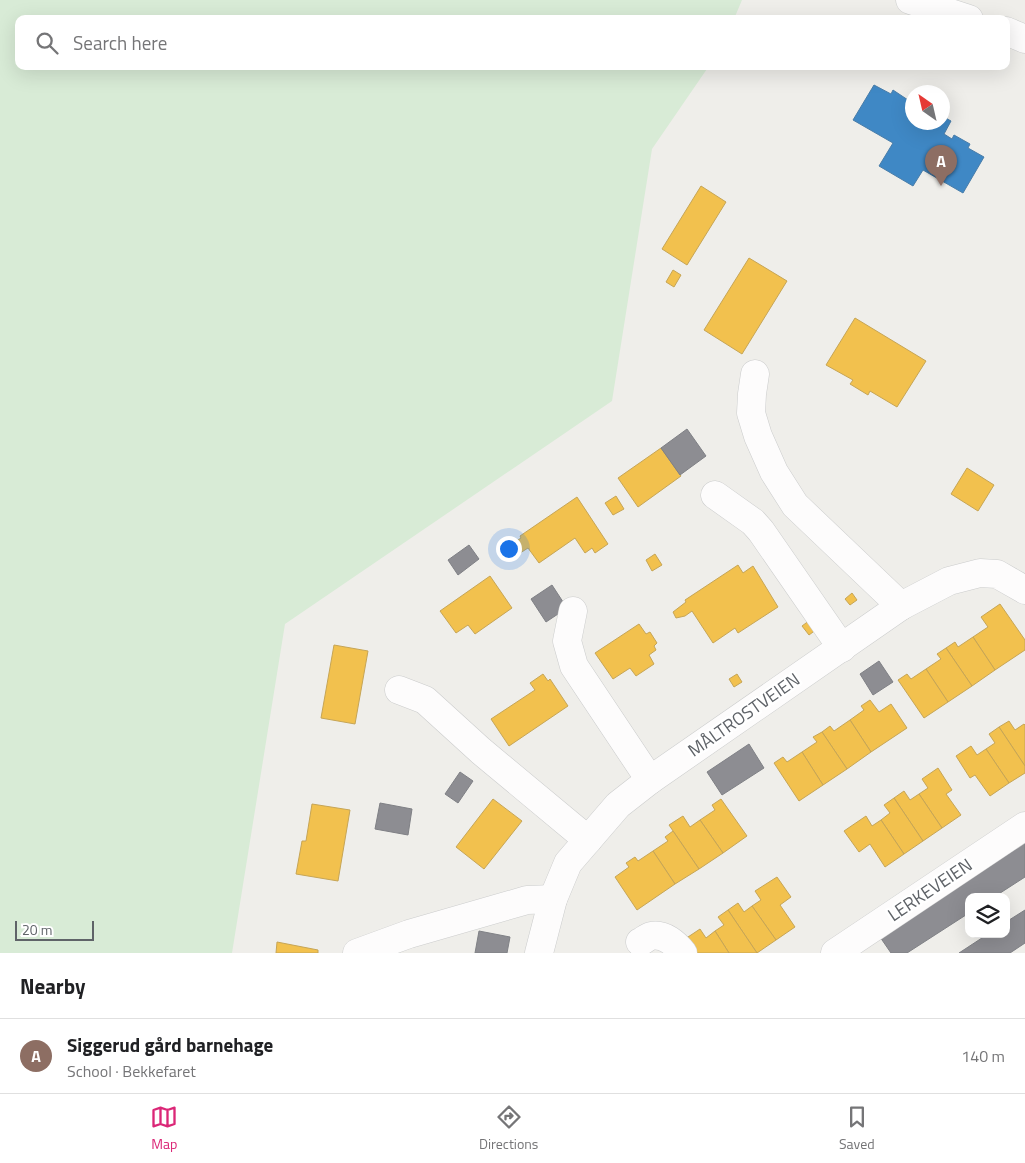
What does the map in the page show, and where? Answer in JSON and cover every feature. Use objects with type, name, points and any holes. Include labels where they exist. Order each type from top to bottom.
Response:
[{"type":"street","points":[[910,0],[957,15]]},
{"type":"street","points":[[1010,32],[1025,39]]},
{"type":"street","points":[[755,374],[751,413],[758,436],[774,472],[795,505],[901,606]]},
{"type":"street","points":[[714,495],[753,522],[761,531],[842,648]]},
{"type":"street","name":"MÅLTROSTVEIEN","points":[[539,953],[553,899],[568,863],[618,805],[650,780],[901,606],[949,581],[980,573],[997,574],[1025,590]]},
{"type":"street","points":[[573,611],[567,641],[574,666],[650,780]]},
{"type":"street","points":[[399,690],[425,700],[588,840]]},
{"type":"street","name":"LERKEVEIEN","points":[[851,949],[1025,826]]},
{"type":"street","points":[[357,953],[409,934],[527,900],[553,899]]},
{"type":"street","points":[[640,942],[651,936],[665,938],[683,953]]},
{"type":"green space","points":[[0,0],[742,0],[736,15],[15,15],[15,70],[706,70],[652,149],[612,401],[285,624],[232,953],[0,953]]},
{"type":"building: Homes","points":[[701,186],[726,202],[687,265],[662,249]]},
{"type":"building: Homes","points":[[749,258],[787,281],[742,354],[704,330]]},
{"type":"building: Homes","points":[[673,270],[681,275],[674,287],[666,282]]},
{"type":"building: Homes","points":[[855,318],[926,361],[897,407],[870,391],[868,395],[850,384],[853,380],[826,365]]},
{"type":"building: Homes","points":[[661,448],[681,476],[638,507],[618,478]]},
{"type":"building: Homes","points":[[967,468],[994,485],[978,511],[951,494]]},
{"type":"building: Homes","points":[[616,496],[624,509],[613,515],[605,503]]},
{"type":"building: Homes","points":[[577,497],[608,544],[595,553],[592,548],[585,553],[575,538],[539,563],[528,548],[517,555],[510,545]]},
{"type":"building: Homes","points":[[655,554],[662,565],[652,571],[646,560]]},
{"type":"building: Homes","points":[[738,565],[743,573],[753,566],[778,607],[738,633],[735,628],[713,643],[692,611],[685,616],[676,618],[673,612],[686,602],[685,600]]},
{"type":"building: Homes","points":[[490,576],[512,608],[475,634],[468,625],[456,633],[440,611]]},
{"type":"building: Homes","points":[[852,593],[857,600],[850,605],[845,599]]},
{"type":"building: Homes","points":[[1000,604],[1025,640],[1025,650],[995,670],[973,637],[988,627],[981,617]]},
{"type":"building: Homes","points":[[810,620],[817,629],[809,635],[802,626]]},
{"type":"building: Homes","points":[[639,624],[646,634],[650,632],[657,643],[654,646],[656,650],[649,655],[654,664],[636,676],[630,668],[613,679],[595,653]]},
{"type":"building: Homes","points":[[973,637],[995,670],[972,686],[946,648],[955,642],[958,647]]},
{"type":"building: Homes","points":[[334,645],[368,651],[355,724],[321,718]]},
{"type":"building: Homes","points":[[946,648],[972,686],[948,702],[926,669],[941,659],[937,654]]},
{"type":"building: Homes","points":[[926,669],[948,702],[924,718],[898,680],[907,674],[911,679]]},
{"type":"building: Homes","points":[[543,674],[548,681],[550,679],[568,706],[509,746],[491,719],[535,690],[530,683]]},
{"type":"building: Homes","points":[[737,674],[742,682],[734,687],[729,679]]},
{"type":"building: Homes","points":[[870,700],[879,712],[891,704],[907,728],[871,752],[850,720],[864,710],[861,706]]},
{"type":"building: Homes","points":[[850,720],[871,752],[847,769],[822,732],[830,726],[834,731]]},
{"type":"building: Homes","points":[[1009,721],[1015,730],[1025,725],[1025,766],[999,727]]},
{"type":"building: Homes","points":[[999,727],[1025,766],[1025,773],[1009,783],[986,749],[995,743],[989,734]]},
{"type":"building: Homes","points":[[822,732],[847,769],[823,785],[802,752],[817,742],[813,737]]},
{"type":"building: Homes","points":[[971,746],[977,755],[986,749],[1009,783],[990,796],[975,775],[970,778],[956,756]]},
{"type":"building: Homes","points":[[802,752],[823,785],[799,801],[774,763],[783,757],[787,762]]},
{"type":"building: Homes","points":[[938,768],[952,790],[946,794],[961,815],[942,828],[919,794],[928,788],[922,779]]},
{"type":"building: Homes","points":[[904,791],[910,800],[919,794],[942,828],[923,841],[894,798]]},
{"type":"building: Homes","points":[[894,798],[923,841],[904,854],[881,820],[890,813],[884,805]]},
{"type":"building: Homes","points":[[493,799],[522,821],[484,869],[456,847]]},
{"type":"building: Homes","points":[[721,799],[747,836],[723,853],[700,820],[715,810],[712,805]]},
{"type":"building: Homes","points":[[312,804],[350,810],[338,881],[296,874],[302,841],[306,841]]},
{"type":"building: Homes","points":[[683,816],[690,827],[700,820],[723,853],[699,869],[669,825]]},
{"type":"building: Homes","points":[[866,816],[872,826],[881,820],[904,854],[885,867],[870,844],[859,852],[844,831]]},
{"type":"building: Homes","points":[[673,831],[699,869],[675,884],[653,851],[668,841],[665,837]]},
{"type":"building: Homes","points":[[653,851],[675,884],[637,910],[615,877],[629,867],[626,863],[635,857],[638,861]]},
{"type":"building: Homes","points":[[777,877],[791,897],[780,905],[795,927],[776,940],[752,906],[761,900],[755,891]]},
{"type":"building: Homes","points":[[738,903],[744,912],[752,906],[776,940],[757,953],[728,910]]},
{"type":"building: Homes","points":[[728,910],[757,953],[729,953],[715,931],[724,925],[718,917]]},
{"type":"building: Homes","points":[[700,929],[706,938],[715,931],[729,953],[694,953],[685,939]]},
{"type":"building: Homes","points":[[277,942],[318,950],[318,953],[276,953]]},
{"type":"building: Schools","points":[[874,85],[891,94],[893,90],[905,98],[905,130],[946,130],[944,134],[952,139],[954,135],[970,144],[968,148],[984,157],[963,193],[923,170],[913,186],[879,166],[893,143],[853,120]]},
{"type":"building: Industry","points":[[687,429],[706,456],[680,475],[661,448]]},
{"type":"building: Industry","points":[[469,545],[479,559],[458,575],[448,560]]},
{"type":"building: Industry","points":[[552,585],[567,608],[546,622],[531,599]]},
{"type":"building: Industry","points":[[879,661],[893,682],[873,695],[860,674]]},
{"type":"building: Industry","points":[[749,744],[764,768],[722,795],[707,772]]},
{"type":"building: Industry","points":[[460,772],[473,781],[458,803],[445,794]]},
{"type":"building: Industry","points":[[380,803],[412,809],[408,835],[375,829]]},
{"type":"building: Industry","points":[[1025,843],[1025,877],[1000,893],[965,893],[965,916],[907,953],[891,953],[880,937]]},
{"type":"building: Industry","points":[[1025,910],[1025,943],[1010,953],[959,953],[982,938],[1010,938],[1010,919]]},
{"type":"building: Industry","points":[[479,931],[510,937],[507,953],[475,953]]},
{"type":"place","name":"Siggerud gård barnehage","points":[[941,186]]}]
